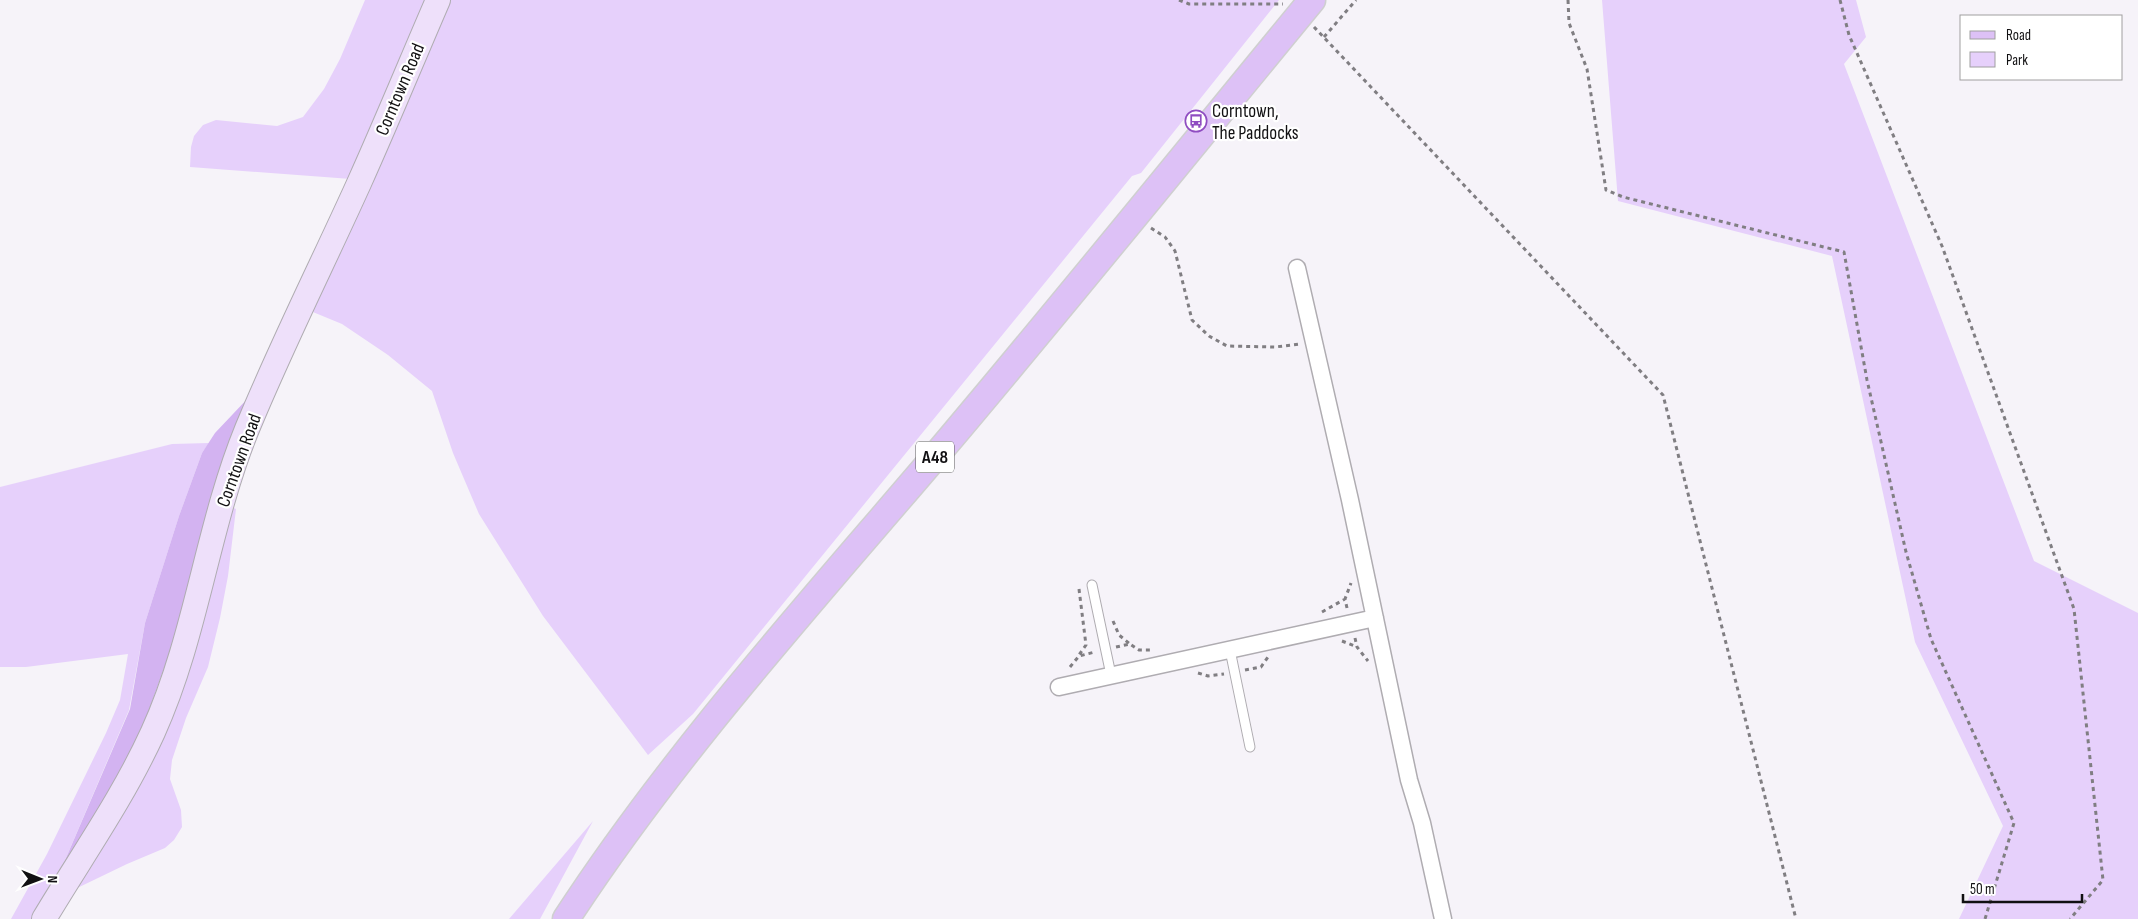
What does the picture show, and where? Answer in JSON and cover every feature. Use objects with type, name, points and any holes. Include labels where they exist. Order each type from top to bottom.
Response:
[{"type":"main road","name":"Corntown Road","points":[[44,919],[115,807],[154,731],[179,661],[223,495],[246,430],[294,320],[359,182],[438,0]]},
{"type":"main road","name":"A48","points":[[566,919],[637,818],[740,686],[972,414],[1305,8]]},
{"type":"street","points":[[1297,268],[1409,780],[1422,823],[1443,919]]},
{"type":"street","points":[[1059,687],[1375,618]]},
{"type":"lane","points":[[1092,585],[1112,675]]},
{"type":"lane","points":[[1230,650],[1250,746]]},
{"type":"path","points":[[1179,0],[1189,4],[1283,4],[1305,8],[1324,38],[1663,395],[1796,919]]},
{"type":"path","points":[[1324,38],[1356,0]]},
{"type":"path","points":[[1568,0],[1569,23],[1587,69],[1606,190],[1624,197],[1844,252],[1871,399],[1906,552],[1931,639],[2014,823],[1986,919]]},
{"type":"path","points":[[1840,0],[1849,35],[1942,246],[2074,609],[2103,880],[2070,919]]},
{"type":"path","points":[[1150,228],[1165,237],[1175,251],[1192,320],[1209,336],[1227,346],[1275,347],[1301,344]]},
{"type":"path","points":[[1064,670],[1072,666],[1086,645],[1078,586]]},
{"type":"path","points":[[1316,616],[1345,599]]},
{"type":"path","points":[[1109,613],[1119,635],[1130,644],[1139,650],[1158,650]]},
{"type":"path","points":[[1079,656],[1130,644]]},
{"type":"green space","points":[[365,0],[427,0],[351,179],[190,167],[191,147],[194,136],[203,125],[216,120],[277,126],[303,117],[324,89],[340,59]]},
{"type":"green space","points":[[446,0],[1279,0],[1141,173],[1132,176],[693,714],[648,755],[543,616],[479,514],[453,453],[432,391],[388,355],[342,324],[308,310]]},
{"type":"green space","points":[[1602,0],[1856,0],[1866,37],[1844,64],[2034,561],[2138,613],[2138,919],[1959,919],[2003,826],[1915,642],[1832,256],[1618,201]]},
{"type":"green space","points":[[209,443],[202,453],[179,516],[145,623],[129,710],[54,886],[33,919],[11,919],[47,854],[106,733],[120,700],[128,654],[26,667],[0,667],[0,487],[172,444]]},
{"type":"green space","points":[[227,505],[236,509],[228,576],[220,618],[208,667],[186,718],[172,760],[170,779],[181,810],[182,827],[174,840],[165,848],[69,892],[116,820]]},
{"type":"green space","points":[[593,821],[540,919],[509,919]]},
{"type":"shaded area","points":[[250,396],[176,635],[149,710],[126,767],[54,886],[130,709],[145,623],[179,516],[202,453],[215,433]]},
{"type":"place","name":"Corntown, The Paddocks","points":[[1196,121]]}]
